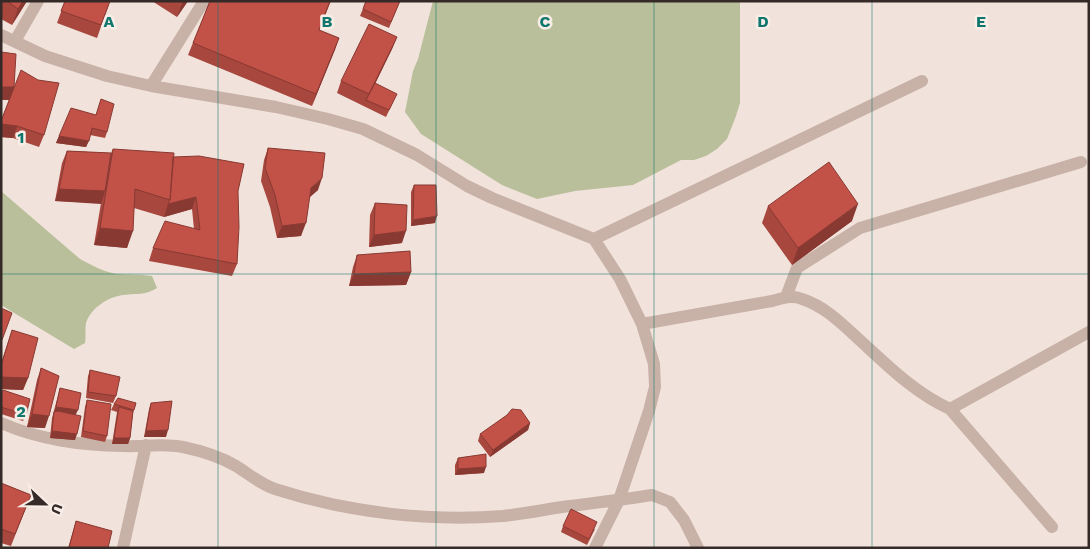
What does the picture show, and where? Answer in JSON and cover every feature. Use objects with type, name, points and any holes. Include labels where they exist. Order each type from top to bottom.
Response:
[{"type":"street","points":[[15,41],[38,1]]},
{"type":"street","points":[[151,86],[204,1]]},
{"type":"street","points":[[1,34],[44,56],[107,76],[151,86],[276,107],[328,119],[363,130],[417,155],[467,186],[594,239],[620,279],[642,324],[654,364],[655,388],[619,500],[595,548]]},
{"type":"street","points":[[594,239],[922,81]]},
{"type":"street","points":[[786,297],[797,268],[860,228],[1081,162]]},
{"type":"street","points":[[642,324],[786,297],[801,298],[820,307],[840,322],[911,386],[930,400],[950,409],[1052,528]]},
{"type":"street","points":[[950,409],[1089,332]]},
{"type":"street","points":[[1,423],[44,438],[72,443],[125,446],[181,446],[214,454],[236,466],[259,483],[275,489],[358,510],[444,517],[502,516],[652,495],[670,502],[684,520],[698,548]]},
{"type":"street","points":[[122,548],[146,445]]},
{"type":"green space","points":[[433,1],[740,1],[740,103],[727,139],[706,156],[694,160],[681,160],[633,185],[575,191],[537,199],[502,185],[421,134],[405,112],[413,71],[418,59]]},
{"type":"green space","points":[[1,191],[80,259],[112,273],[152,276],[157,288],[144,293],[117,296],[101,304],[88,318],[85,343],[74,349],[1,305]]},
{"type":"building","points":[[7,1],[23,1],[18,9]]},
{"type":"building","points":[[65,1],[110,1],[101,25],[61,11]]},
{"type":"building","points":[[210,1],[330,1],[319,30],[339,38],[316,94],[193,43]]},
{"type":"building","points":[[366,1],[400,1],[391,22],[363,9]]},
{"type":"building","points":[[369,24],[397,37],[369,94],[341,81]]},
{"type":"building","points":[[1,52],[16,54],[14,87],[1,87]]},
{"type":"building","points":[[21,70],[38,80],[59,83],[44,135],[17,126],[1,124]]},
{"type":"building","points":[[375,83],[397,94],[389,110],[366,100]]},
{"type":"building","points":[[101,99],[114,104],[107,132],[92,128],[89,141],[59,136],[71,108],[96,115]]},
{"type":"building","points":[[268,148],[325,153],[322,178],[311,188],[306,223],[282,226],[275,195],[265,168]]},
{"type":"building","points":[[113,149],[174,153],[170,200],[135,189],[133,231],[100,228]]},
{"type":"building","points":[[67,151],[111,153],[105,191],[59,189]]},
{"type":"building","points":[[199,156],[244,164],[238,191],[237,264],[153,248],[165,221],[200,230],[196,197],[168,204],[170,200],[173,157]]},
{"type":"building","points":[[829,162],[858,204],[798,248],[768,206]]},
{"type":"building","points":[[414,185],[436,185],[437,216],[413,220]]},
{"type":"building","points":[[375,203],[407,205],[406,231],[374,235]]},
{"type":"building","points":[[410,251],[411,272],[354,274],[357,255]]},
{"type":"building","points":[[1,308],[12,313],[2,340],[1,340]]},
{"type":"building","points":[[12,330],[38,338],[28,378],[1,377],[1,366]]},
{"type":"building","points":[[41,368],[59,376],[49,416],[32,414]]},
{"type":"building","points":[[90,370],[120,377],[116,396],[88,392]]},
{"type":"building","points":[[60,388],[81,393],[78,410],[56,407]]},
{"type":"building","points":[[3,390],[30,399],[26,415],[1,407],[1,394]]},
{"type":"building","points":[[118,398],[136,403],[134,410],[114,404]]},
{"type":"building","points":[[87,400],[111,404],[107,436],[83,431]]},
{"type":"building","points":[[172,401],[168,430],[146,431],[151,403]]},
{"type":"building","points":[[119,407],[133,411],[130,438],[114,438]]},
{"type":"building","points":[[512,409],[521,410],[530,423],[493,450],[480,434],[507,415]]},
{"type":"building","points":[[58,411],[81,416],[77,434],[52,431],[54,412]]},
{"type":"building","points":[[486,454],[486,467],[458,469],[458,458]]},
{"type":"building","points":[[1,483],[31,495],[15,534],[1,529]]},
{"type":"building","points":[[571,509],[597,522],[589,539],[563,526]]},
{"type":"building","points":[[76,521],[112,531],[108,548],[69,548]]}]
